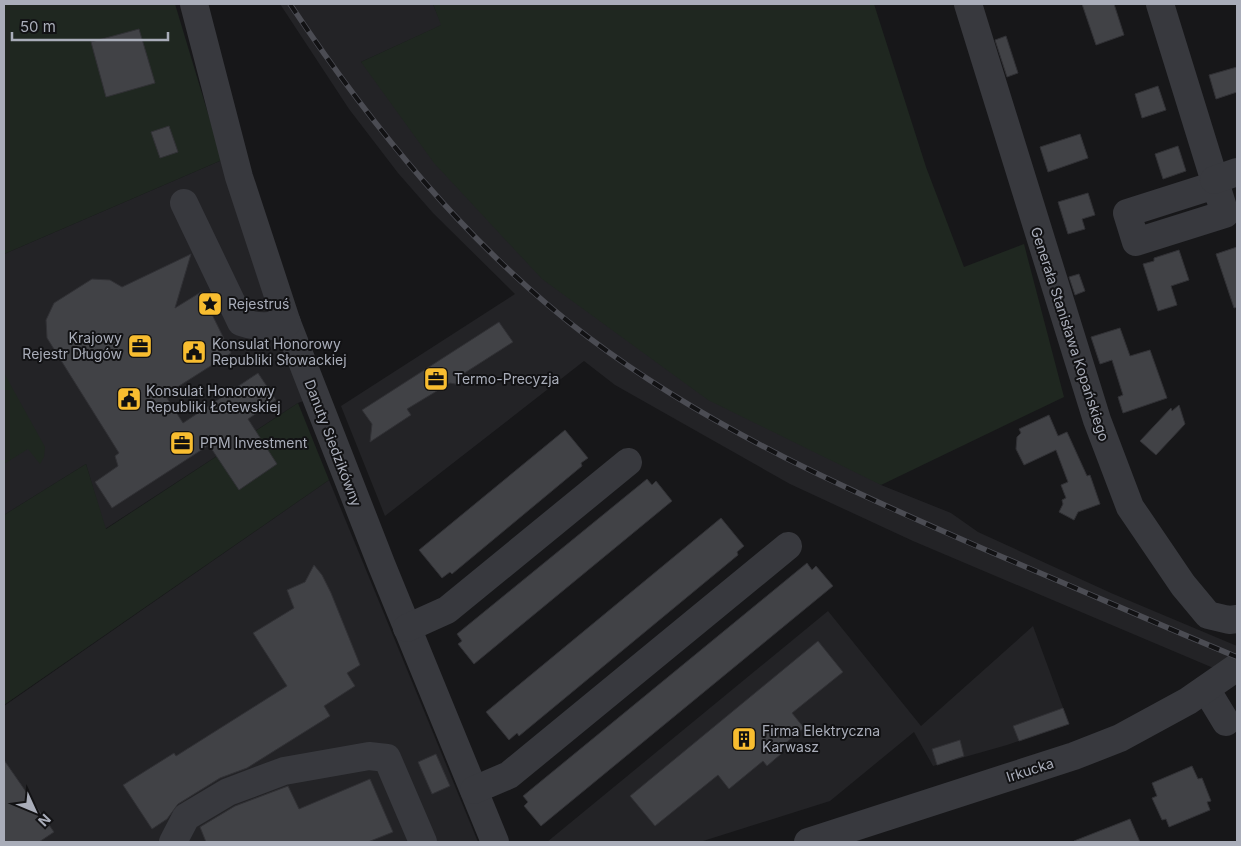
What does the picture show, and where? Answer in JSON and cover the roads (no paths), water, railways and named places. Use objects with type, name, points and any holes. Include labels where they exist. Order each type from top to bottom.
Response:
[{"type":"street","name":"Danuty Siedzikówny","points":[[194,4],[239,177],[287,323],[407,628],[495,842]]},
{"type":"street","name":"Generała Stanisława Kopańskiego","points":[[968,4],[1097,420],[1130,507],[1183,585],[1208,615],[1229,620],[1237,619]]},
{"type":"street","points":[[1160,4],[1222,179]]},
{"type":"street","points":[[184,202],[241,322],[254,327],[270,327],[287,323]]},
{"type":"street","points":[[407,628],[447,610],[628,462]]},
{"type":"street","points":[[474,790],[509,775],[788,546]]},
{"type":"street","name":"Irkucka","points":[[808,842],[1074,756],[1120,738],[1206,689],[1237,667]]},
{"type":"street","points":[[1206,689],[1226,722]]},
{"type":"street","points":[[173,842],[186,817],[228,792],[284,771],[369,756],[387,758],[423,842]]},
{"type":"railway","points":[[290,4],[321,50],[389,140],[463,225],[544,302],[588,337],[635,370],[733,430],[835,482],[993,553],[1237,657]]},
{"type":"place","name":"Rejestruś","points":[[210,304]]},
{"type":"place","name":"Krajowy Rejestr Długów","points":[[140,346]]},
{"type":"place","name":"Konsulat Honorowy Republiki Słowackiej","points":[[194,352]]},
{"type":"place","name":"Termo-Precyzja","points":[[436,379]]},
{"type":"place","name":"Konsulat Honorowy Republiki Łotewskiej","points":[[129,399]]},
{"type":"place","name":"PPM Investment","points":[[182,443]]},
{"type":"place","name":"Firma Elektryczna Karwasz","points":[[744,739]]}]
